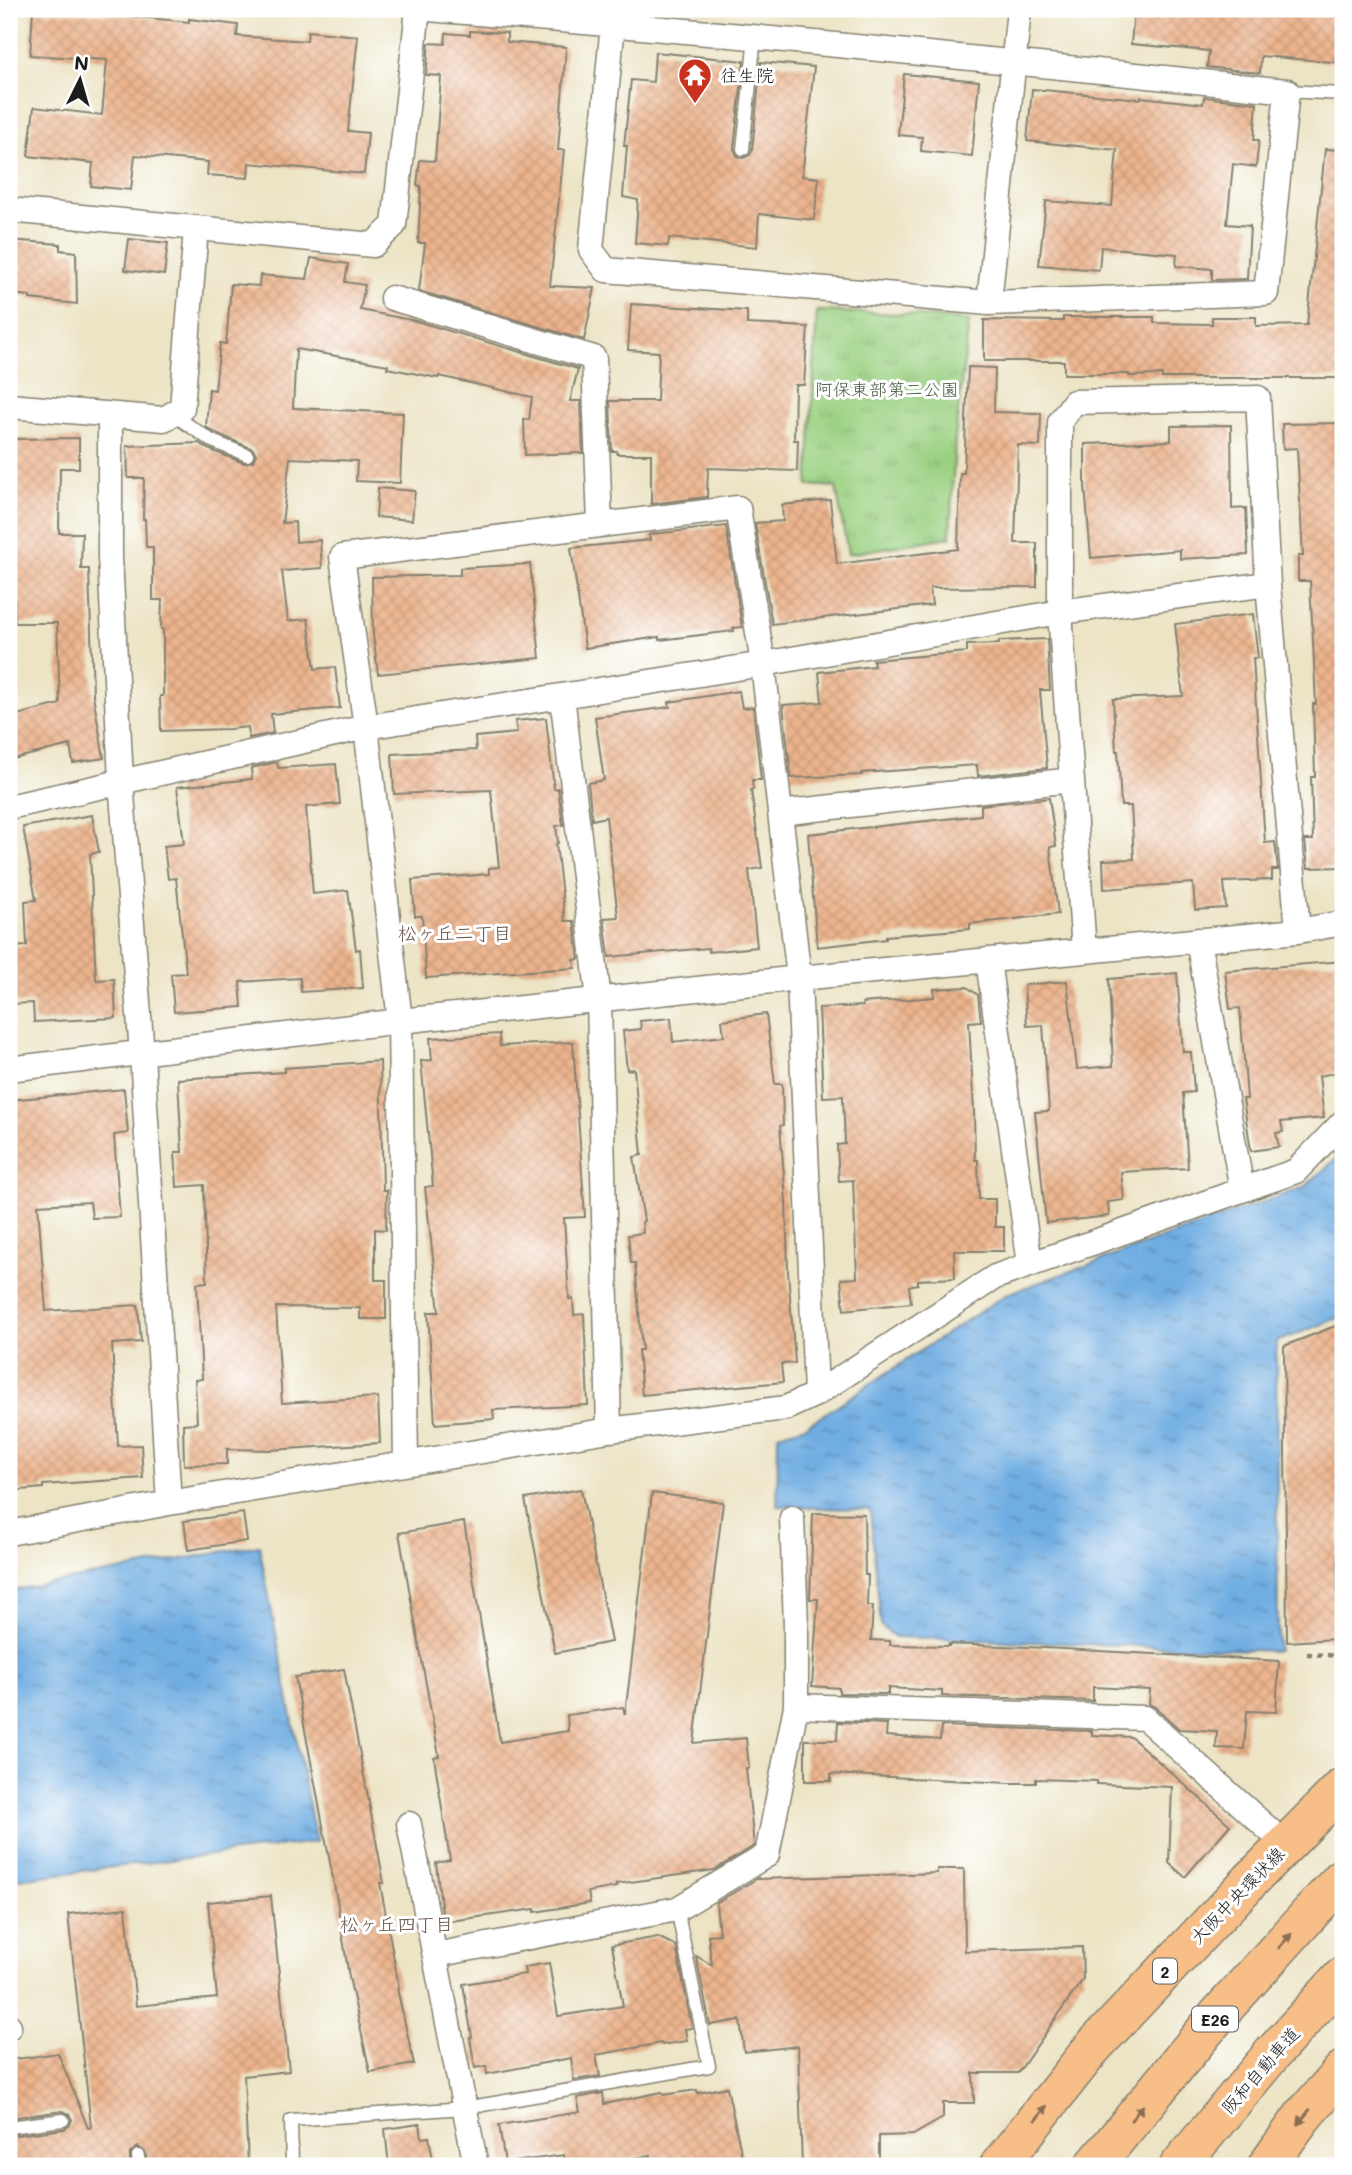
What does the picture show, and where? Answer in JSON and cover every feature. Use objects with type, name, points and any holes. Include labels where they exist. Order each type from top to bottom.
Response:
[{"type":"main road","name":"大阪中央環状線","points":[[999,2166],[1093,2047],[1343,1787]]},
{"type":"main road","name":"E26","points":[[1094,2166],[1218,2015],[1343,1877]]},
{"type":"main road","name":"阪和自動車道","points":[[1179,2166],[1273,2053],[1343,1976]]},
{"type":"main road","points":[[1267,2166],[1303,2116],[1343,2070]]},
{"type":"street","points":[[9,210],[373,244],[394,226],[418,9]]},
{"type":"street","points":[[428,9],[613,24],[755,37],[1287,91],[1266,293],[989,303],[606,270],[591,250],[613,24]]},
{"type":"street","points":[[989,303],[1019,9]]},
{"type":"street","points":[[9,406],[164,419],[182,408],[196,228]]},
{"type":"street","points":[[392,298],[594,358],[600,525]]},
{"type":"street","points":[[1084,951],[1060,612],[1059,422],[1074,402],[1258,398],[1268,584],[1298,930]]},
{"type":"street","points":[[110,415],[110,557],[121,780],[142,1054],[169,1503]]},
{"type":"street","points":[[406,1463],[400,1021],[366,727],[342,556],[738,508],[763,664],[799,978],[816,1394]]},
{"type":"street","points":[[9,807],[366,727],[763,664],[1060,612],[1268,584]]},
{"type":"street","points":[[562,696],[599,1000],[609,1430]]},
{"type":"street","points":[[780,813],[1072,780]]},
{"type":"street","points":[[9,1069],[400,1021],[799,978],[1298,930],[1343,923]]},
{"type":"street","points":[[1198,940],[1242,1190]]},
{"type":"street","points":[[988,960],[1030,1265]]},
{"type":"street","points":[[9,1533],[169,1503],[609,1430],[786,1408],[816,1394],[995,1277],[1296,1171],[1343,1122]]},
{"type":"street","points":[[435,1955],[677,1909],[767,1855],[796,1706],[792,1518]]},
{"type":"street","points":[[796,1706],[1145,1718],[1286,1845]]},
{"type":"street","points":[[409,1824],[476,2166]]},
{"type":"lane","points":[[743,149],[755,37]]},
{"type":"lane","points":[[1287,91],[1343,94]]},
{"type":"lane","points":[[172,414],[212,441],[247,455]]},
{"type":"lane","points":[[292,2166],[291,2120],[465,2108],[709,2066],[677,1909]]},
{"type":"lane","points":[[9,2127],[64,2120]]},
{"type":"path","points":[[1307,1654],[1343,1656]]},
{"type":"green space","name":"阿保東部第二公園","points":[[817,311],[905,314],[969,321],[955,438],[950,537],[848,554],[836,487],[808,485]]},
{"type":"water","points":[[1343,1152],[1343,1316],[1276,1342],[1278,1651],[895,1637],[881,1626],[870,1510],[777,1506],[778,1434],[806,1426],[1007,1294],[1305,1187]]},
{"type":"water","points":[[259,1545],[316,1842],[9,1880],[9,1591]]},
{"type":"building","points":[[1134,9],[1343,9],[1343,63],[1261,56],[1260,73],[1207,67],[1209,51],[1131,44]]},
{"type":"building","points":[[33,11],[189,22],[189,19],[238,25],[237,36],[307,41],[308,31],[358,36],[348,131],[368,133],[364,174],[249,163],[248,178],[207,175],[208,162],[135,155],[131,190],[91,186],[93,163],[28,156],[34,107],[102,115],[107,60],[30,55]]},
{"type":"building","points":[[470,31],[507,33],[507,42],[566,47],[558,150],[564,150],[550,286],[595,288],[584,340],[419,291],[425,243],[418,243],[421,186],[417,185],[420,160],[435,161],[441,76],[426,75],[429,43],[445,44],[446,33],[470,35]]},
{"type":"building","points":[[655,52],[744,61],[734,148],[737,156],[743,158],[750,155],[752,150],[761,62],[814,67],[802,176],[819,178],[814,220],[759,214],[757,247],[669,238],[668,246],[635,243],[638,200],[623,197],[627,146],[624,146],[631,80],[653,82]]},
{"type":"building","points":[[904,74],[979,81],[972,156],[921,151],[922,137],[898,135]]},
{"type":"building","points":[[1032,89],[1203,104],[1204,97],[1257,103],[1254,140],[1259,140],[1256,167],[1233,164],[1227,224],[1250,226],[1247,279],[1212,280],[1212,269],[1176,266],[1177,254],[1101,247],[1099,270],[1039,265],[1046,201],[1112,206],[1117,150],[1027,141]]},
{"type":"building","points":[[1325,149],[1343,150],[1343,378],[1162,378],[1162,375],[1064,374],[1064,361],[984,361],[984,320],[1063,321],[1063,317],[1154,317],[1154,323],[1212,324],[1212,317],[1256,317],[1256,326],[1307,325]]},
{"type":"building","points":[[129,239],[168,243],[164,275],[125,270]]},
{"type":"building","points":[[9,240],[60,244],[60,250],[76,252],[77,304],[9,294]]},
{"type":"building","points":[[311,258],[348,264],[345,282],[365,285],[360,310],[416,321],[578,369],[570,401],[581,401],[583,453],[525,455],[524,419],[529,420],[532,397],[439,376],[438,378],[387,368],[388,365],[296,349],[293,408],[403,413],[400,483],[356,481],[357,461],[290,458],[282,523],[295,522],[296,542],[320,540],[322,568],[282,571],[288,621],[308,619],[315,669],[335,667],[340,708],[271,714],[273,733],[249,738],[248,727],[161,731],[162,600],[153,600],[153,547],[146,547],[143,519],[144,478],[128,478],[127,446],[199,443],[244,463],[253,461],[256,454],[253,449],[206,427],[209,389],[215,390],[220,343],[226,344],[231,284],[259,286],[260,275],[307,279]]},
{"type":"building","points":[[631,304],[747,311],[747,324],[808,327],[804,385],[795,385],[794,440],[798,440],[797,471],[708,468],[707,497],[651,504],[651,454],[617,454],[617,451],[612,451],[610,401],[657,401],[659,352],[628,350]]},
{"type":"building","points":[[968,367],[995,368],[994,412],[1041,413],[1040,446],[1018,445],[1015,543],[1037,543],[1037,587],[930,588],[932,605],[772,624],[755,523],[783,521],[782,505],[830,500],[837,564],[958,549],[960,473],[964,473]]},
{"type":"building","points":[[1343,423],[1343,867],[1308,868],[1305,840],[1313,840],[1311,777],[1315,777],[1313,704],[1316,704],[1310,581],[1298,581],[1298,556],[1303,556],[1297,448],[1283,449],[1282,424]]},
{"type":"building","points":[[1231,425],[1232,509],[1246,508],[1248,555],[1180,559],[1180,550],[1091,558],[1085,486],[1085,444],[1171,441],[1171,426]]},
{"type":"building","points":[[79,438],[79,468],[60,468],[59,533],[82,533],[81,569],[89,569],[93,695],[104,758],[73,763],[70,745],[9,760],[9,717],[60,704],[57,623],[15,623],[14,558],[9,558],[9,439]]},
{"type":"building","points":[[378,488],[415,491],[412,520],[376,517]]},
{"type":"building","points":[[726,526],[742,627],[733,628],[734,631],[659,640],[659,637],[585,648],[571,548],[650,540],[649,535],[652,534]]},
{"type":"building","points":[[530,564],[540,658],[378,674],[373,635],[372,577],[460,575],[460,568]]},
{"type":"building","points":[[1253,614],[1258,658],[1253,658],[1265,843],[1275,842],[1278,870],[1272,870],[1272,880],[1224,882],[1226,908],[1195,910],[1193,883],[1104,889],[1103,860],[1134,859],[1131,806],[1121,806],[1113,699],[1183,696],[1175,624]]},
{"type":"building","points":[[1047,639],[1050,690],[1040,690],[1047,768],[978,776],[977,765],[791,778],[783,705],[822,702],[819,672],[874,666],[873,660],[967,652],[967,645]]},
{"type":"building","points":[[739,691],[742,708],[753,707],[761,780],[752,780],[751,790],[762,868],[749,870],[757,947],[709,952],[708,948],[609,957],[604,918],[618,917],[606,817],[592,820],[588,783],[604,780],[595,717],[670,707],[669,702]]},
{"type":"building","points":[[546,718],[554,789],[558,788],[563,825],[556,826],[556,844],[565,921],[574,921],[579,959],[574,960],[575,968],[426,978],[422,916],[415,916],[412,880],[489,874],[489,868],[499,867],[491,790],[394,794],[392,754],[476,750],[475,737],[517,733],[515,721]]},
{"type":"building","points":[[277,762],[278,768],[336,764],[340,804],[306,807],[313,894],[348,890],[356,950],[360,949],[363,988],[301,992],[300,978],[240,982],[242,1007],[174,1012],[171,974],[186,973],[176,878],[168,879],[164,846],[184,844],[177,787],[252,779],[251,768]]},
{"type":"building","points":[[1049,798],[1056,846],[1050,847],[1058,914],[970,924],[970,929],[886,936],[886,939],[817,947],[808,834],[981,815],[981,805]]},
{"type":"building","points":[[92,815],[99,852],[90,854],[96,980],[114,979],[116,1018],[34,1022],[33,1003],[9,1004],[9,947],[27,946],[25,901],[36,900],[23,827]]},
{"type":"building","points":[[1343,961],[1343,1071],[1319,1076],[1324,1118],[1281,1122],[1283,1132],[1276,1133],[1279,1147],[1251,1151],[1243,1099],[1247,1099],[1240,1008],[1230,1009],[1225,971]]},
{"type":"building","points":[[1177,973],[1183,1052],[1191,1052],[1194,1092],[1183,1093],[1188,1168],[1121,1172],[1124,1200],[1108,1202],[1109,1216],[1046,1223],[1035,1112],[1049,1111],[1043,1025],[1027,1026],[1024,985],[1067,981],[1077,1069],[1113,1066],[1109,979]]},
{"type":"building","points":[[967,987],[978,995],[981,1021],[969,1022],[979,1199],[995,1199],[995,1227],[1004,1227],[1004,1251],[954,1251],[955,1278],[918,1280],[918,1284],[909,1286],[911,1303],[844,1310],[841,1279],[857,1278],[853,1180],[839,1181],[837,1145],[845,1144],[843,1096],[823,1097],[819,1008],[863,1006],[862,1003],[934,997],[934,989]]},
{"type":"building","points":[[766,1014],[775,1084],[782,1084],[783,1125],[780,1126],[795,1363],[781,1364],[783,1382],[642,1395],[638,1350],[642,1350],[635,1263],[631,1263],[628,1235],[643,1233],[644,1221],[634,1157],[642,1155],[634,1069],[627,1070],[623,1031],[641,1029],[640,1021],[671,1018],[673,1042],[724,1036],[722,1020]]},
{"type":"building","points":[[499,1034],[500,1046],[573,1042],[585,1217],[564,1218],[569,1299],[573,1299],[574,1315],[584,1314],[588,1405],[493,1410],[494,1419],[435,1424],[428,1312],[439,1312],[425,1187],[433,1186],[421,1061],[432,1060],[430,1038]]},
{"type":"building","points":[[380,1061],[383,1190],[387,1190],[386,1230],[375,1229],[375,1280],[386,1280],[386,1319],[360,1319],[360,1308],[276,1307],[282,1403],[378,1397],[380,1443],[270,1450],[227,1449],[227,1464],[184,1465],[183,1424],[197,1423],[195,1380],[202,1379],[197,1283],[207,1282],[204,1185],[177,1187],[175,1152],[182,1152],[178,1079],[284,1072],[284,1068]]},
{"type":"building","points":[[124,1089],[128,1133],[114,1135],[120,1217],[92,1218],[90,1202],[38,1205],[46,1311],[138,1305],[141,1342],[112,1344],[118,1446],[141,1445],[143,1478],[43,1485],[43,1488],[9,1491],[9,1100]]},
{"type":"building","points":[[1343,1323],[1343,1498],[1340,1499],[1336,1639],[1287,1642],[1284,1346]]},
{"type":"building","points":[[581,1489],[611,1642],[555,1653],[525,1499]]},
{"type":"building","points":[[652,1493],[723,1502],[694,1743],[746,1738],[749,1768],[746,1768],[754,1846],[714,1870],[616,1884],[616,1887],[588,1892],[590,1903],[443,1922],[436,1863],[450,1860],[434,1757],[439,1756],[399,1533],[464,1522],[500,1742],[568,1731],[567,1715],[623,1707],[625,1715]]},
{"type":"building","points":[[243,1513],[247,1541],[188,1550],[184,1521]]},
{"type":"building","points":[[813,1513],[864,1514],[867,1606],[873,1606],[871,1640],[890,1641],[890,1645],[1027,1647],[1279,1661],[1276,1712],[1247,1711],[1244,1749],[1216,1748],[1217,1731],[1179,1729],[1149,1704],[1150,1690],[1093,1687],[1093,1701],[942,1696],[942,1691],[888,1688],[888,1694],[839,1693],[839,1688],[812,1686],[818,1599],[810,1599]]},
{"type":"building","points":[[344,1669],[384,1883],[380,1883],[399,1987],[397,1988],[414,2064],[370,2072],[349,1977],[295,1677]]},
{"type":"building","points":[[838,1722],[887,1724],[886,1736],[940,1740],[941,1726],[1092,1731],[1092,1735],[1131,1737],[1230,1825],[1185,1877],[1169,1863],[1172,1787],[1097,1784],[1097,1781],[1036,1779],[1036,1783],[1009,1783],[831,1774],[831,1781],[805,1781],[805,1740],[837,1740]]},
{"type":"building","points":[[937,1869],[964,1869],[965,1951],[1082,1947],[1083,1979],[1018,2073],[973,2073],[974,2103],[943,2103],[943,2118],[913,2135],[879,2136],[879,2166],[802,2166],[798,2046],[744,2052],[740,2020],[710,2025],[696,1956],[712,1965],[708,1935],[719,1934],[716,1903],[758,1878],[937,1873]]},
{"type":"building","points":[[271,1896],[289,2071],[244,2076],[248,2166],[148,2166],[145,2152],[138,2147],[130,2153],[130,2166],[90,2166],[89,2161],[46,2166],[9,2166],[9,2136],[64,2129],[72,2120],[69,2114],[63,2111],[9,2118],[9,2060],[58,2053],[88,2128],[91,2127],[68,1914],[126,1908],[136,2006],[217,1998],[208,1902]]},
{"type":"building","points":[[658,1937],[676,1946],[692,2028],[685,2029],[687,2041],[596,2055],[600,2076],[574,2080],[571,2058],[487,2074],[486,2066],[475,2068],[463,1984],[525,1974],[524,1967],[549,1963],[558,2016],[623,2006],[612,1945]]},
{"type":"building","points":[[727,2087],[744,2166],[651,2166],[651,2155],[593,2166],[566,2166],[564,2155],[505,2163],[499,2125],[580,2112],[577,2098],[603,2093],[604,2104],[662,2092],[663,2095],[697,2090],[698,2093]]},
{"type":"building","points":[[420,2124],[422,2138],[429,2137],[434,2166],[389,2166],[385,2129]]},
{"type":"place","name":"往生院","points":[[695,105]]},
{"type":"district","name":"松ヶ丘二丁目","points":[[455,932]]},
{"type":"district","name":"松ヶ丘四丁目","points":[[397,1923]]}]
